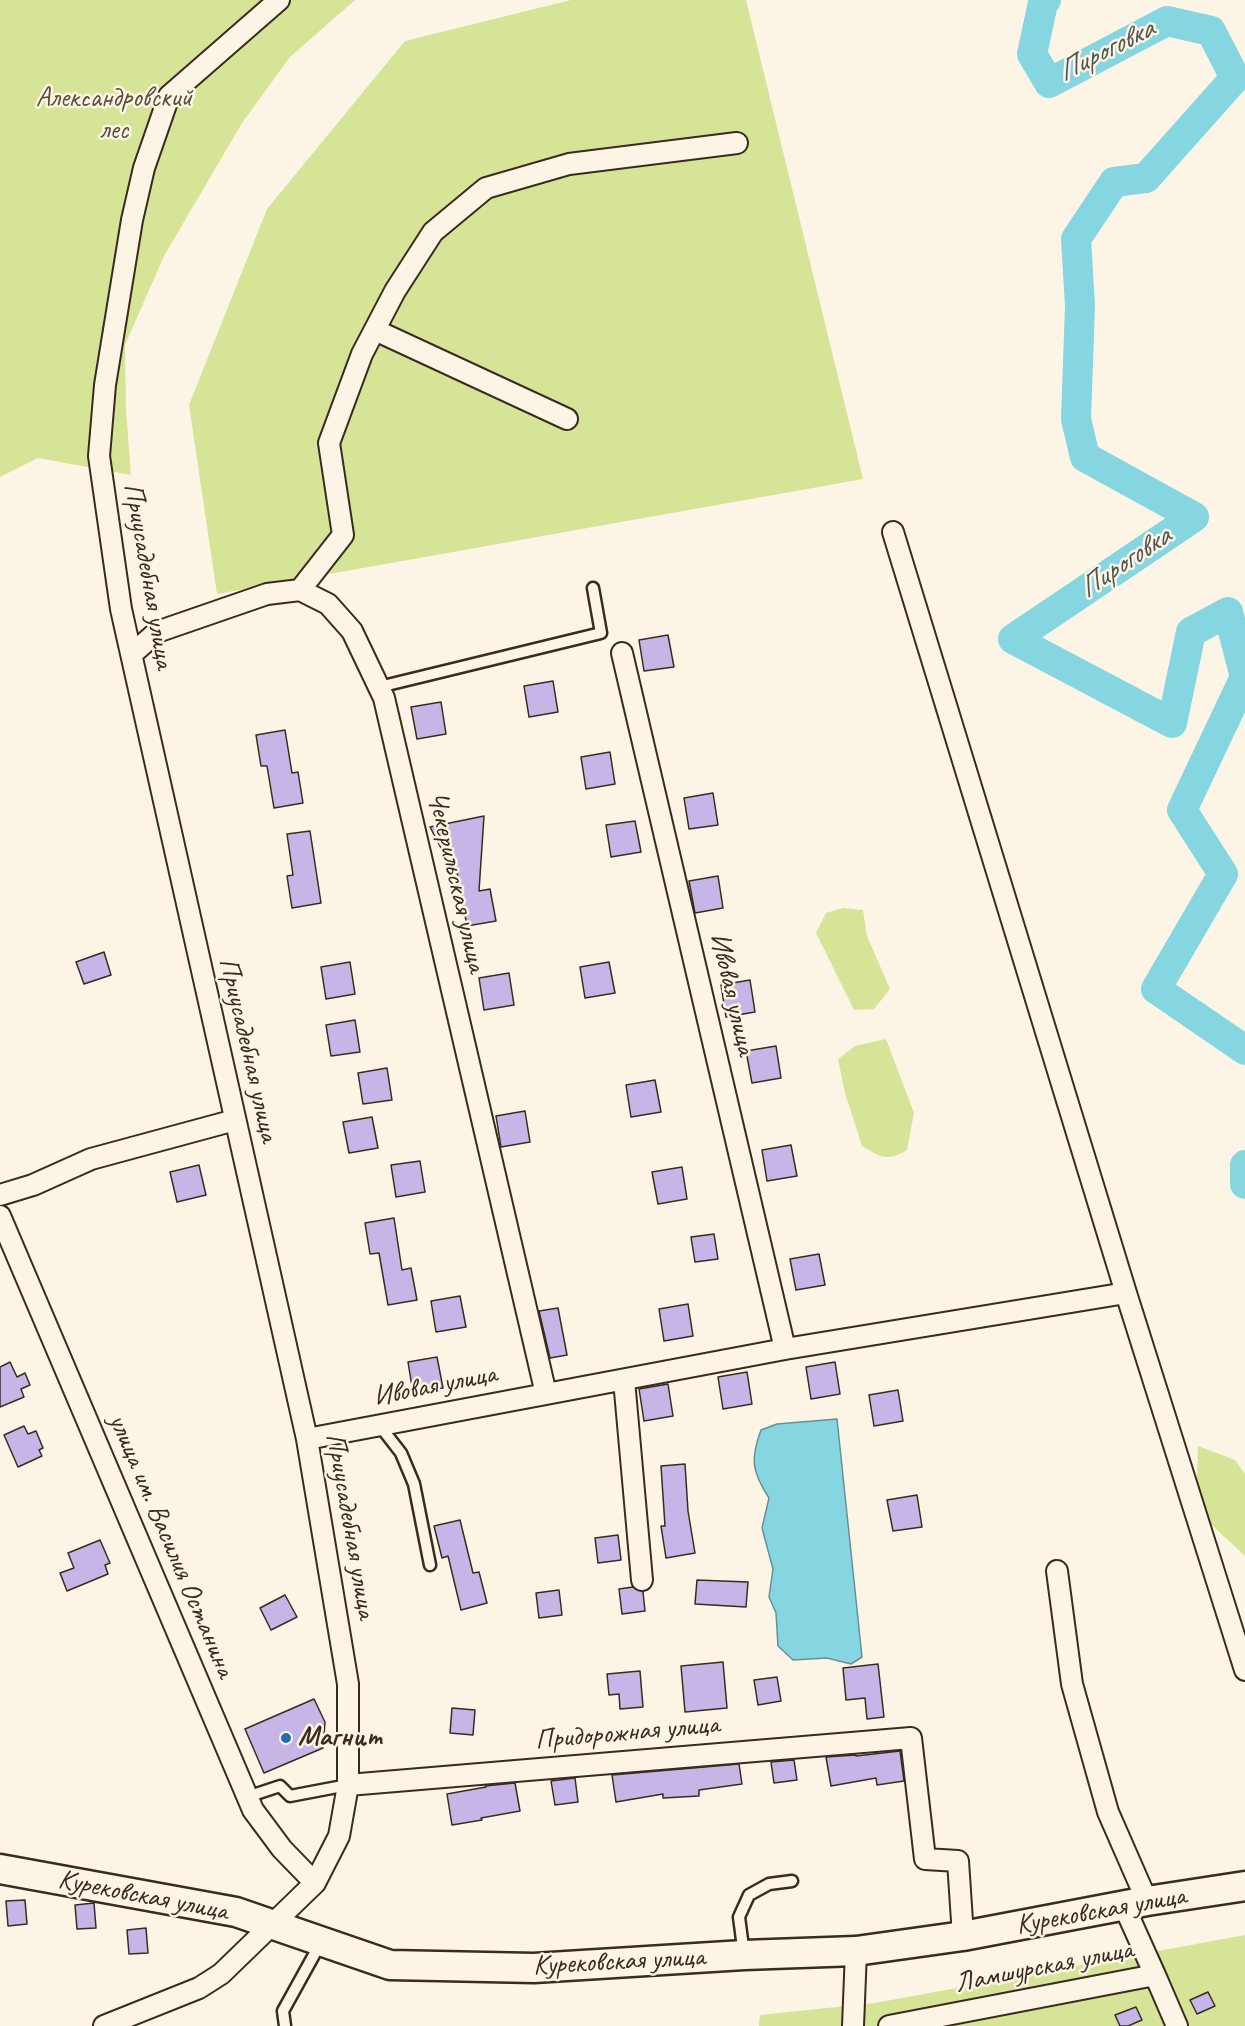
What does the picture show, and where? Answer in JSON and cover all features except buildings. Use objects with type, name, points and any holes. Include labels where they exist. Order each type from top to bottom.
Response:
[{"type":"street","name":"Приусадебная улица","points":[[104,2026],[200,1988],[221,1974],[315,1883],[339,1836],[348,1785],[348,1684],[307,1439],[121,609],[99,456],[105,385],[132,220],[144,168],[169,96],[279,0]]},
{"type":"street","points":[[132,654],[157,632],[267,594],[300,590],[343,535],[329,443],[362,354],[395,291],[433,232],[486,188],[569,164],[737,143]]},
{"type":"street","points":[[375,330],[567,419]]},
{"type":"street","points":[[893,532],[1126,1293],[1245,1670]]},
{"type":"street","name":"Чекерильская улица","points":[[300,590],[328,604],[352,631],[384,698],[546,1394]]},
{"type":"street","name":"Ивовая улица","points":[[622,652],[785,1349]]},
{"type":"street","points":[[0,1196],[33,1185],[91,1159],[235,1120]]},
{"type":"street","name":"улица им. Василия Останина","points":[[0,1216],[253,1810],[282,1849],[315,1883]]},
{"type":"street","name":"Ивовая улица","points":[[307,1439],[785,1349],[1126,1293]]},
{"type":"street","points":[[624,1380],[642,1580]]},
{"type":"street","points":[[1056,1571],[1072,1684],[1155,1975]]},
{"type":"street","name":"Придорожная улица","points":[[348,1785],[911,1738],[925,1859],[958,1861],[963,1935]]},
{"type":"street","name":"Курековская улица","points":[[0,1869],[225,1910],[273,1923],[390,1965],[534,1968],[744,1955],[856,1951],[963,1935],[1136,1903],[1245,1886]]},
{"type":"street","points":[[853,2026],[856,1951]]},
{"type":"street","name":"Ламшурская улица","points":[[889,2026],[1155,1975],[1177,2026]]},
{"type":"lane","points":[[379,687],[601,633],[593,588]]},
{"type":"lane","points":[[380,1426],[401,1453],[414,1484],[430,1565]]},
{"type":"lane","points":[[247,1797],[280,1786],[290,1796],[348,1785]]},
{"type":"lane","points":[[744,1955],[739,1917],[749,1895],[769,1884],[792,1881]]},
{"type":"lane","points":[[285,2026],[283,2011],[322,1941]]},
{"type":"green space","name":"Александровский лес","points":[[0,0],[355,0],[290,57],[242,123],[164,256],[125,345],[126,410],[131,475],[38,458],[0,477]]},
{"type":"green space","points":[[571,0],[746,0],[863,479],[217,594],[189,405],[267,209],[405,41]]},
{"type":"green space","points":[[843,908],[863,910],[867,936],[890,989],[874,1009],[854,1010],[816,933],[826,913]]},
{"type":"green space","points":[[886,1039],[914,1113],[907,1150],[889,1157],[879,1155],[862,1146],[845,1093],[838,1059],[855,1046]]},
{"type":"green space","points":[[1198,1446],[1235,1460],[1245,1474],[1245,1556],[1201,1515],[1197,1476]]},
{"type":"green space","points":[[1245,1935],[1245,2026],[759,2026],[760,2015],[875,2003]]},
{"type":"water","points":[[837,1419],[862,1657],[851,1664],[827,1658],[793,1660],[778,1646],[776,1613],[769,1597],[773,1569],[762,1528],[769,1498],[754,1465],[755,1449],[761,1430],[777,1424]]},
{"type":"waterway","name":"Пироговка","points":[[1046,0],[1043,3],[1032,54],[1049,83],[1167,21],[1211,31],[1235,78],[1146,178],[1114,182],[1076,239],[1080,306],[1076,419],[1085,457],[1194,517],[1013,639],[1172,723],[1191,632],[1228,612],[1245,677],[1182,810],[1223,874],[1156,989],[1245,1050]]},
{"type":"waterway","name":"Пироговка","points":[[1245,1165],[1245,1184]]},
{"type":"place","name":"Магнит","points":[[286,1738]]}]
